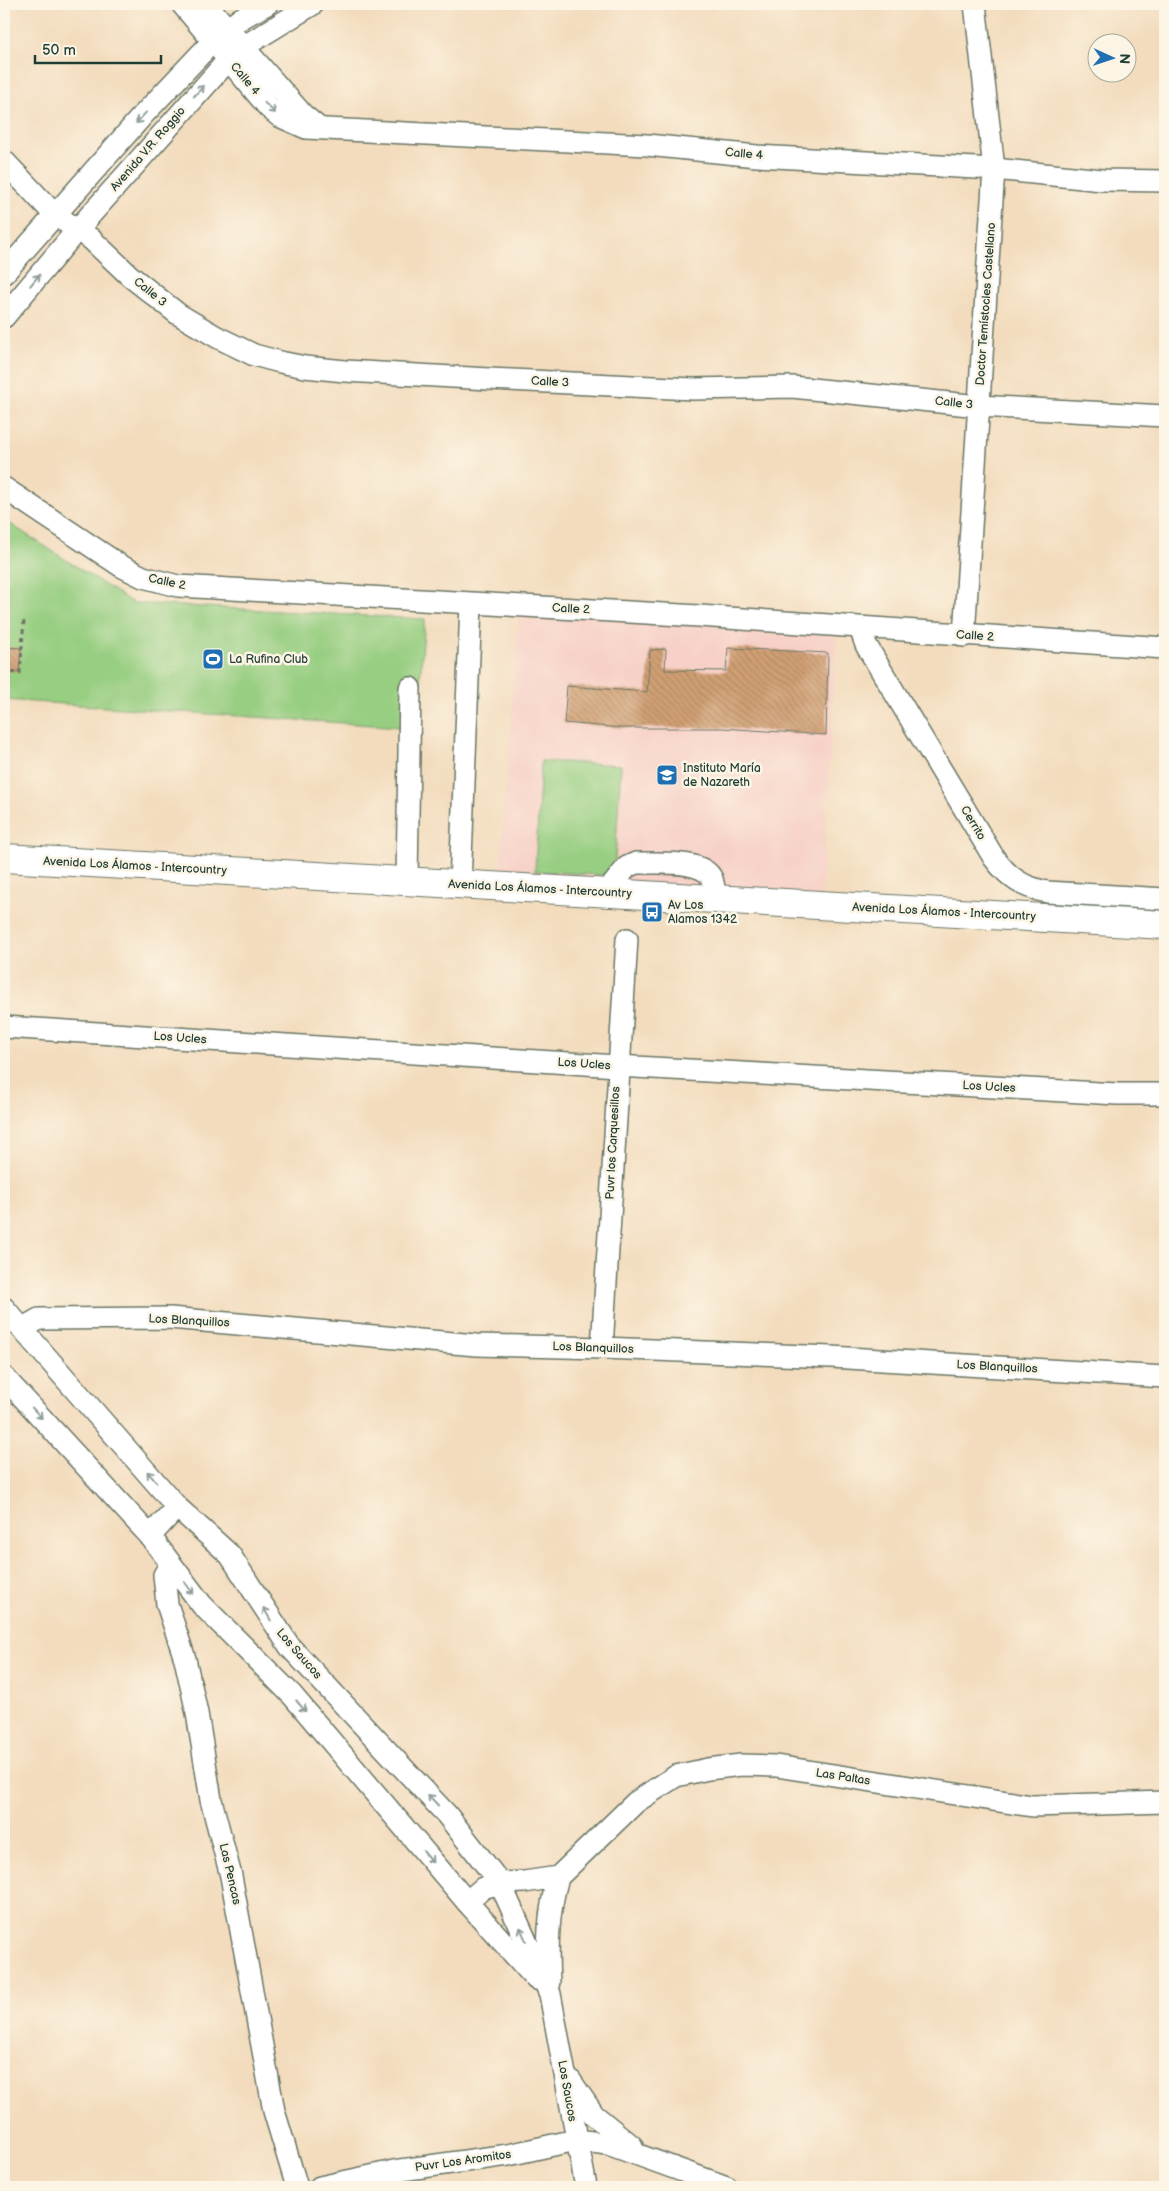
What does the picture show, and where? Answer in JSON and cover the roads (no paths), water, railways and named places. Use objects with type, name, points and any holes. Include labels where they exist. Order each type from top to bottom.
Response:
[{"type":"main road","name":"Avenida Los Álamos - Intercountry","points":[[4,858],[1165,925]]},
{"type":"street","name":"Calle 4","points":[[182,4],[236,53],[269,108],[279,116],[306,128],[647,145],[757,156],[994,170],[1102,180],[1165,181]]},
{"type":"street","name":"Calle 4","points":[[206,4],[219,36]]},
{"type":"street","name":"Avenida V.R. Roggio","points":[[4,273],[54,214],[219,36],[267,4]]},
{"type":"street","name":"Avenida V.R. Roggio","points":[[4,317],[77,230],[236,53],[312,4]]},
{"type":"street","name":"Doctor Temístocles Castellano","points":[[964,636],[994,170],[975,4]]},
{"type":"street","name":"Calle 3","points":[[4,161],[54,214],[97,244],[156,298],[201,328],[254,355],[305,367],[479,379],[684,388],[792,387],[979,406],[1165,416]]},
{"type":"street","name":"Calle 2","points":[[4,488],[121,566],[160,582],[203,588],[699,616],[964,636],[1165,648]]},
{"type":"street","points":[[460,885],[470,604]]},
{"type":"street","name":"Cerrito","points":[[860,628],[866,644],[994,858],[1015,882],[1047,892],[1165,898]]},
{"type":"street","points":[[407,882],[410,688]]},
{"type":"street","name":"Puvr los Carquesillos","points":[[602,1348],[617,1066],[627,939]]},
{"type":"street","name":"Los Ucles","points":[[4,1027],[617,1066],[1117,1094],[1165,1094]]},
{"type":"street","name":"Los Saucos","points":[[4,1308],[177,1507],[230,1555],[290,1647],[447,1815],[500,1883],[550,1994],[586,2187]]},
{"type":"street","name":"Los Blanquillos","points":[[23,1328],[39,1319],[170,1318],[476,1345],[831,1357],[1165,1378]]},
{"type":"street","points":[[4,1377],[150,1536],[202,1604],[292,1696],[467,1902],[550,1994]]},
{"type":"street","points":[[150,1536],[177,1507]]},
{"type":"street","name":"Las Pencas","points":[[171,1564],[164,1574],[168,1604],[185,1659],[197,1713],[211,1800],[231,1876],[248,1960],[274,2111],[296,2187]]},
{"type":"street","name":"Las Paltas","points":[[550,1994],[548,1927],[550,1904],[558,1877],[636,1802],[676,1776],[708,1769],[741,1765],[776,1766],[1032,1806],[1165,1802]]},
{"type":"street","points":[[467,1902],[483,1888],[500,1883],[558,1877]]},
{"type":"street","points":[[564,2069],[594,2116],[652,2160]]},
{"type":"street","name":"Puvr Los Aromitos","points":[[320,2187],[394,2171],[508,2155],[576,2140],[608,2144],[726,2187]]},
{"type":"place","name":"La Rufina Club","points":[[213,659]]},
{"type":"place","name":"Instituto María de Nazareth","points":[[667,775]]},
{"type":"place","name":"Av Los Alamos 1342","points":[[652,912]]}]
